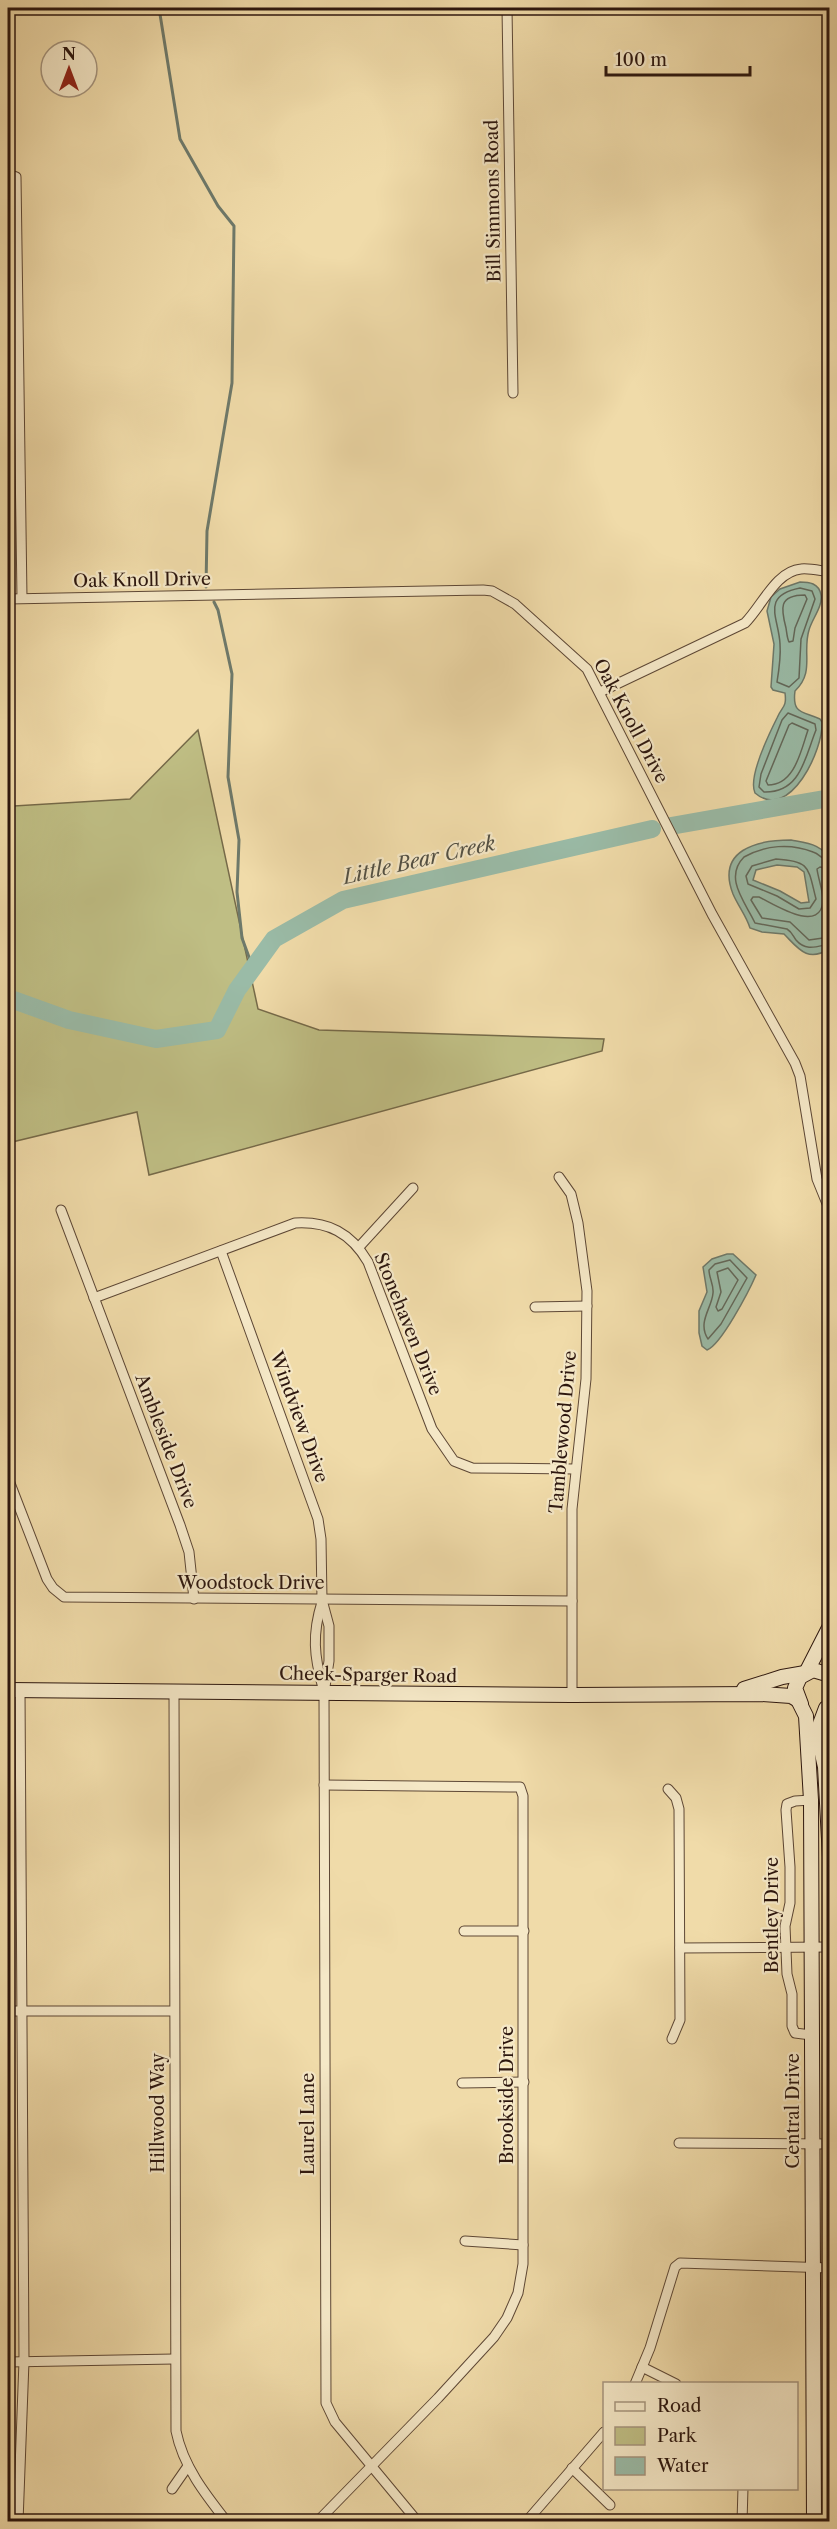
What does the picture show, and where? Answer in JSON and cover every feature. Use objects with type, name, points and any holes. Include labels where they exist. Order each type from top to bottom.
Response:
[{"type":"main road","points":[[798,1701],[797,1682],[814,1663],[830,1626]]},
{"type":"main road","points":[[806,1672],[819,1670],[830,1675]]},
{"type":"main road","name":"Cheek-Sparger Road","points":[[728,1695],[782,1677],[806,1672]]},
{"type":"main road","name":"Cheek-Sparger Road","points":[[14,1690],[785,1695],[814,1711],[828,1707]]},
{"type":"main road","name":"Central Drive","points":[[798,1701],[806,1716],[811,1800],[814,2522]]},
{"type":"main road","points":[[825,1767],[818,1732],[828,1707]]},
{"type":"main road","points":[[830,1724],[824,1742],[830,1857]]},
{"type":"street","name":"Bill Simmons Road","points":[[507,8],[513,393]]},
{"type":"street","points":[[12,176],[22,598]]},
{"type":"street","points":[[600,693],[745,623],[758,609],[776,581],[786,575],[801,569],[830,572]]},
{"type":"street","name":"Oak Knoll Drive","points":[[8,598],[492,591],[514,604],[587,669],[712,914],[795,1063],[800,1076],[817,1179],[830,1211]]},
{"type":"street","name":"Tamblewood Drive","points":[[559,1177],[571,1194],[578,1224],[584,1262],[587,1306],[586,1379],[572,1509],[572,1695]]},
{"type":"street","points":[[360,1247],[413,1188]]},
{"type":"street","name":"Ambleside Drive","points":[[61,1210],[180,1525],[189,1552],[194,1599]]},
{"type":"street","name":"Stonehaven Drive","points":[[94,1298],[295,1224],[310,1222],[339,1230],[360,1247],[368,1262],[432,1429],[454,1461],[472,1468],[575,1469]]},
{"type":"street","name":"Windview Drive","points":[[221,1251],[315,1510],[321,1539],[322,1600],[329,1626],[329,1661],[324,1693]]},
{"type":"street","points":[[535,1307],[587,1306]]},
{"type":"street","name":"Woodstock Drive","points":[[8,1478],[47,1579],[53,1588],[64,1597],[572,1600]]},
{"type":"street","name":"Windview Drive","points":[[322,1600],[315,1625],[315,1659],[324,1693]]},
{"type":"street","points":[[14,1690],[23,2011],[24,2361],[18,2522]]},
{"type":"street","name":"Hillwood Way","points":[[174,1690],[174,2359],[176,2431],[188,2466],[204,2493],[227,2522]]},
{"type":"street","name":"Laurel Lane","points":[[324,1693],[326,2403],[335,2422],[370,2467],[418,2522]]},
{"type":"street","name":"Brookside Drive","points":[[317,2522],[494,2337],[507,2318],[518,2293],[523,2245],[524,1931],[523,1796],[520,1787],[324,1785]]},
{"type":"street","points":[[668,1789],[676,1798],[679,1809],[680,2020],[672,2038]]},
{"type":"street","name":"Bentley Drive","points":[[811,1800],[795,1801],[788,1804],[786,1810],[790,1903],[785,1926],[787,1974],[792,1994],[792,2026],[795,2033],[811,2035]]},
{"type":"street","points":[[464,1931],[524,1931]]},
{"type":"street","points":[[680,1948],[830,1947]]},
{"type":"street","points":[[8,2011],[174,2011]]},
{"type":"street","points":[[462,2083],[524,2082]]},
{"type":"street","points":[[680,2143],[830,2144]]},
{"type":"street","points":[[465,2241],[523,2245]]},
{"type":"street","points":[[636,2382],[675,2267],[680,2263],[830,2268]]},
{"type":"street","points":[[8,2362],[174,2359]]},
{"type":"street","points":[[642,2367],[672,2382]]},
{"type":"street","points":[[526,2522],[603,2433]]},
{"type":"street","points":[[172,2489],[188,2466]]},
{"type":"street","points":[[572,2468],[610,2505]]},
{"type":"street","points":[[742,2522],[743,2490]]},
{"type":"green space","points":[[8,661],[14,806],[130,799],[198,730],[258,1009],[319,1030],[604,1039],[602,1051],[149,1175],[137,1112],[8,1143]]},
{"type":"water","points":[[800,582],[816,586],[820,591],[821,599],[807,638],[805,677],[795,691],[794,698],[800,711],[820,719],[821,734],[811,764],[792,791],[781,798],[768,800],[755,793],[754,777],[765,745],[785,704],[785,693],[773,690],[771,687],[774,644],[767,611],[771,597],[780,589]]},
{"type":"water","points":[[791,840],[814,845],[827,855],[829,861],[829,949],[821,953],[815,955],[804,952],[784,934],[762,932],[750,928],[733,894],[729,879],[730,867],[735,858],[743,850],[753,845]],"holes":[[[777,865],[797,867],[804,872],[809,902],[801,903],[753,880],[756,870]]]},
{"type":"water","points":[[733,1254],[756,1275],[727,1328],[707,1350],[702,1346],[699,1333],[699,1311],[707,1292],[703,1267],[712,1259]]},
{"type":"waterway","points":[[159,8],[180,139],[218,206],[234,226],[232,383],[207,531],[206,587]]},
{"type":"waterway","points":[[214,602],[218,610],[232,674],[228,777],[239,840],[237,892],[242,938],[253,968]]},
{"type":"waterway","name":"Little Bear Creek","points":[[671,826],[830,798]]},
{"type":"waterway","name":"Little Bear Creek","points":[[8,998],[69,1020],[156,1039],[217,1030],[237,990],[274,939],[343,900],[652,829]]}]
